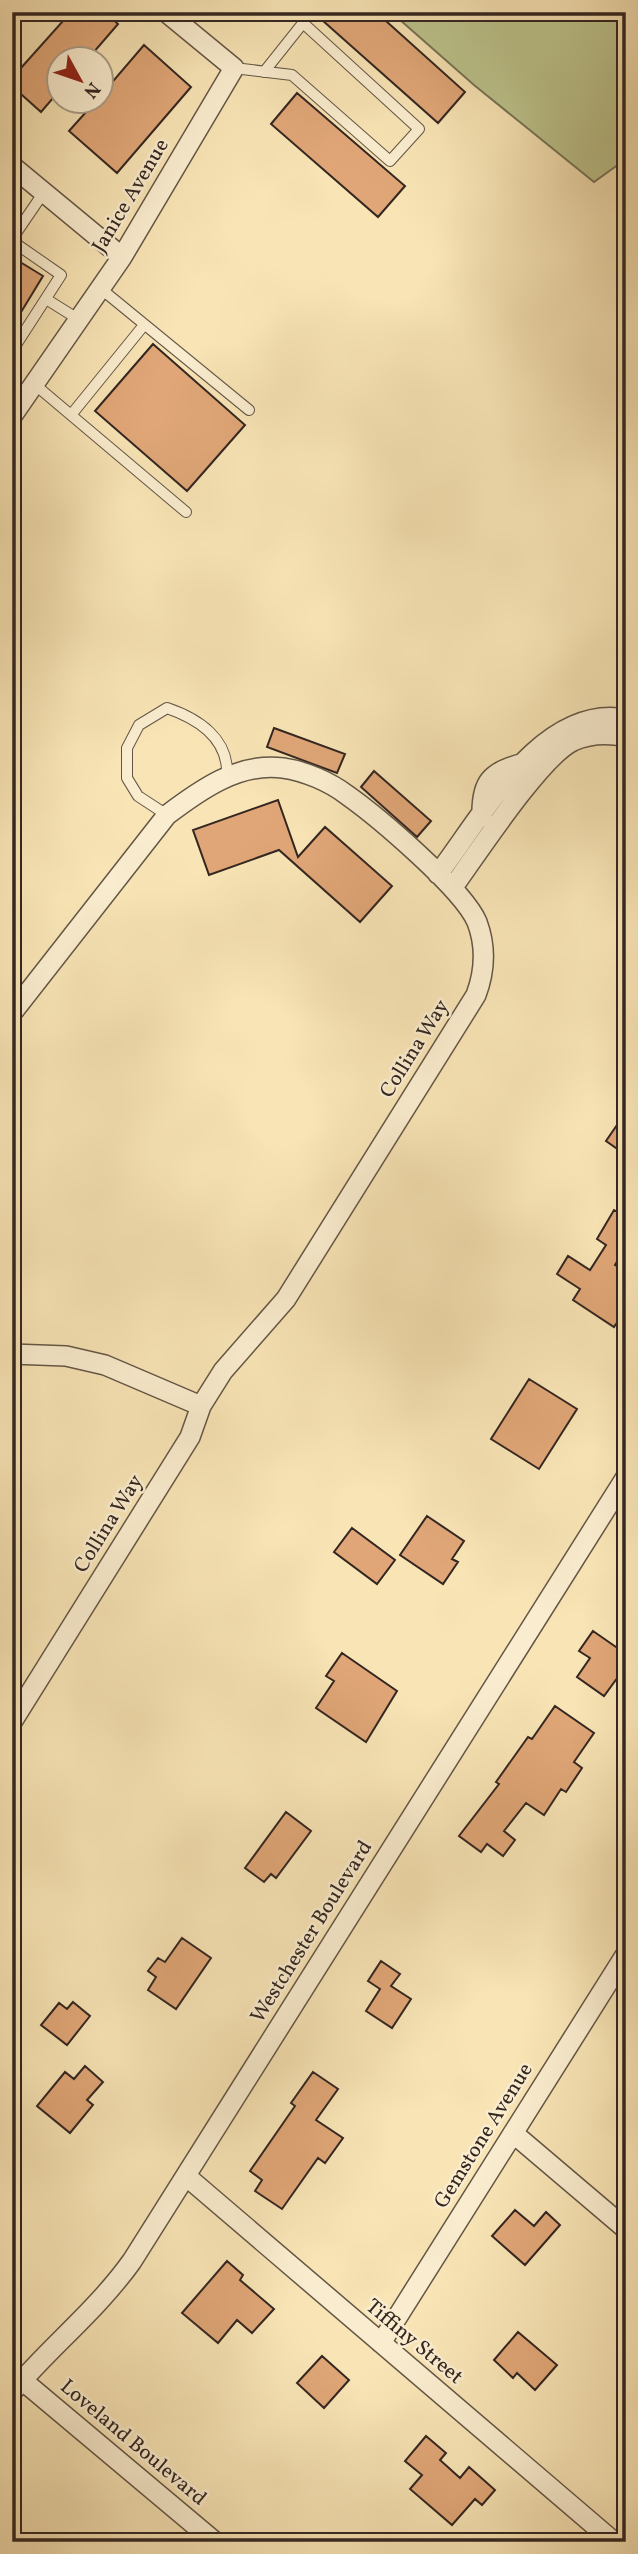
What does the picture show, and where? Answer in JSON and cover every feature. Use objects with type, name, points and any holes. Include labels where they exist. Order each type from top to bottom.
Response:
[{"type":"street","points":[[166,12],[234,68]]},
{"type":"street","name":"Janice Avenue","points":[[14,410],[122,257],[234,68]]},
{"type":"street","points":[[12,166],[122,257]]},
{"type":"street","points":[[480,828],[485,787],[502,769],[524,763],[538,746],[562,729],[601,726],[626,719]]},
{"type":"street","points":[[601,726],[626,737]]},
{"type":"street","points":[[446,880],[480,828],[558,751],[601,726]]},
{"type":"street","name":"Collina Way","points":[[12,1013],[167,815],[197,792],[227,776],[281,768],[324,781],[346,794],[446,880],[477,922],[483,949],[484,968],[476,995],[286,1299],[234,1356],[201,1406],[190,1437],[12,1721]]},
{"type":"street","points":[[12,1353],[66,1356],[105,1365],[201,1406]]},
{"type":"street","name":"Westchester Boulevard","points":[[17,2386],[118,2281],[626,1477]]},
{"type":"street","name":"Gemstone Avenue","points":[[381,2343],[626,1954]]},
{"type":"street","points":[[513,2133],[626,2229]]},
{"type":"street","name":"Tiffiny Street","points":[[186,2176],[614,2542]]},
{"type":"street","name":"Loveland Boulevard","points":[[17,2386],[215,2542]]},
{"type":"lane","points":[[234,68],[264,72],[292,75],[390,162],[419,129],[303,23],[264,72]]},
{"type":"lane","points":[[12,351],[61,275],[12,240],[44,192]]},
{"type":"lane","points":[[100,288],[249,410]]},
{"type":"lane","points":[[46,299],[78,319]]},
{"type":"lane","points":[[71,415],[144,325]]},
{"type":"lane","points":[[33,382],[186,512]]},
{"type":"lane","points":[[167,815],[138,796],[127,779],[127,748],[139,725],[167,708],[192,716],[212,734],[228,758],[227,776]]},
{"type":"green space","points":[[391,12],[626,12],[626,159],[594,182],[474,85]]},
{"type":"building","points":[[71,12],[105,12],[118,24],[99,46],[46,46],[46,106],[41,112],[12,86],[12,78]]},
{"type":"building","points":[[313,12],[376,12],[465,92],[438,123]]},
{"type":"building","points":[[144,45],[191,87],[117,173],[69,131],[82,116],[116,116],[116,78]]},
{"type":"building","points":[[297,93],[405,186],[378,217],[271,124]]},
{"type":"building","points":[[12,257],[43,276],[12,327]]},
{"type":"building","points":[[153,344],[245,425],[187,491],[95,411]]},
{"type":"building","points":[[274,728],[345,754],[337,773],[267,747]]},
{"type":"building","points":[[374,771],[431,821],[417,837],[361,787]]},
{"type":"building","points":[[278,800],[298,857],[325,827],[392,886],[360,922],[279,850],[209,875],[193,830]]},
{"type":"building","points":[[626,1112],[626,1155],[606,1141]]},
{"type":"building","points":[[614,1210],[626,1217],[626,1247],[615,1265],[626,1272],[626,1309],[614,1327],[573,1300],[580,1289],[557,1274],[568,1256],[590,1270],[606,1245],[597,1239]]},
{"type":"building","points":[[529,1379],[577,1409],[539,1469],[491,1439]]},
{"type":"building","points":[[427,1516],[464,1541],[452,1559],[458,1562],[443,1584],[400,1555]]},
{"type":"building","points":[[352,1528],[395,1560],[377,1584],[334,1552]]},
{"type":"building","points":[[593,1631],[626,1654],[626,1666],[604,1696],[577,1677],[590,1658],[579,1651]]},
{"type":"building","points":[[342,1653],[397,1691],[366,1742],[316,1708],[334,1681],[326,1676]]},
{"type":"building","points":[[555,1706],[594,1733],[574,1762],[582,1768],[566,1792],[561,1789],[544,1815],[526,1803],[504,1831],[515,1840],[503,1856],[487,1844],[481,1852],[459,1836],[499,1784],[496,1782],[528,1737],[532,1739]]},
{"type":"building","points":[[286,1812],[311,1831],[276,1878],[271,1874],[264,1882],[245,1868]]},
{"type":"building","points":[[182,1938],[211,1958],[176,2009],[148,1990],[156,1977],[148,1971],[158,1958],[165,1962]]},
{"type":"building","points":[[381,1961],[400,1974],[391,1986],[411,1999],[392,2028],[366,2011],[380,1989],[368,1981]]},
{"type":"building","points":[[73,2002],[90,2016],[67,2045],[41,2025],[59,2003],[67,2009]]},
{"type":"building","points":[[85,2066],[103,2082],[87,2100],[93,2105],[70,2133],[37,2106],[65,2072],[74,2079]]},
{"type":"building","points":[[313,2072],[338,2089],[316,2120],[343,2138],[325,2163],[318,2158],[282,2209],[255,2191],[262,2180],[250,2171],[295,2106],[291,2103]]},
{"type":"building","points":[[515,2210],[534,2226],[546,2212],[560,2225],[525,2265],[492,2236]]},
{"type":"building","points":[[227,2261],[243,2275],[240,2280],[274,2309],[252,2333],[237,2320],[218,2343],[182,2313]]},
{"type":"building","points":[[518,2332],[557,2365],[535,2390],[517,2373],[513,2378],[494,2360]]},
{"type":"building","points":[[322,2356],[349,2380],[324,2408],[297,2383]]},
{"type":"building","points":[[426,2436],[446,2453],[440,2460],[460,2478],[469,2467],[495,2490],[482,2505],[475,2499],[452,2525],[410,2489],[422,2475],[405,2461]]}]
